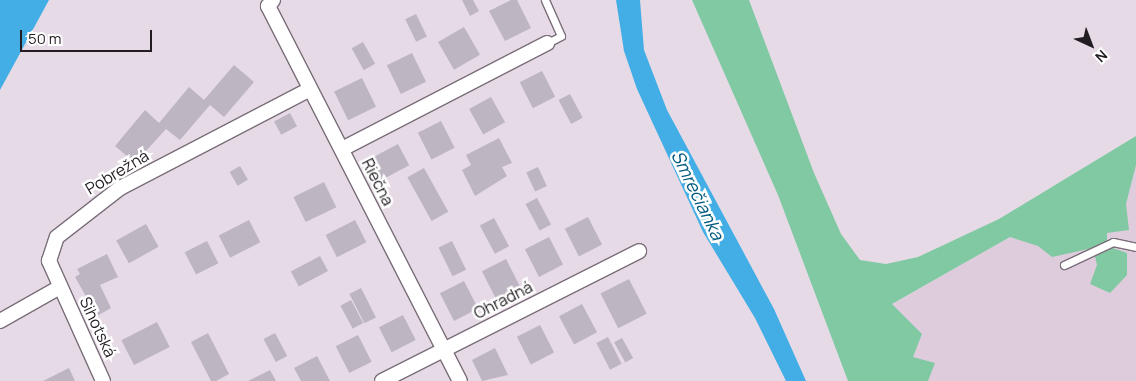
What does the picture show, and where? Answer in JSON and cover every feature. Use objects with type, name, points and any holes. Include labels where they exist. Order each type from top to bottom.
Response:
[{"type":"street","name":"Riečna","points":[[273,0],[268,6],[460,381]]},
{"type":"street","points":[[342,149],[547,43]]},
{"type":"street","name":"Pobrežná","points":[[60,287],[48,253],[66,225],[120,188],[310,89]]},
{"type":"street","name":"Ohradná","points":[[382,381],[639,251]]},
{"type":"street","points":[[0,321],[60,287]]},
{"type":"street","name":"Sihotská","points":[[60,287],[104,381]]},
{"type":"lane","points":[[545,0],[561,36],[547,43]]},
{"type":"lane","points":[[1064,265],[1114,242],[1136,247]]},
{"type":"shaded area","points":[[1136,165],[1136,381],[918,381],[891,305]]},
{"type":"green space","points":[[692,0],[749,0],[814,173],[841,234],[860,260],[886,264],[918,257],[999,219],[1136,136],[1136,165],[1126,204],[1129,230],[1107,233],[1107,246],[1127,253],[1127,275],[1110,293],[1090,284],[1097,265],[1093,248],[1052,257],[1038,246],[1010,237],[892,304],[922,334],[913,357],[935,363],[928,381],[848,381],[778,195]]},
{"type":"water","points":[[0,0],[49,0],[0,90]]},
{"type":"water","name":"Smrečianka","points":[[616,0],[640,0],[644,50],[667,110],[774,309],[806,381],[786,381],[755,318],[703,232],[637,89],[624,51]]},
{"type":"building","points":[[462,0],[473,0],[479,11],[470,16]]},
{"type":"building","points":[[511,0],[517,0],[531,28],[505,41],[489,11]]},
{"type":"building","points":[[416,14],[427,36],[416,42],[405,19]]},
{"type":"building","points":[[464,27],[480,55],[454,70],[438,42]]},
{"type":"building","points":[[363,42],[375,64],[364,70],[352,48]]},
{"type":"building","points":[[412,53],[426,82],[401,94],[387,65]]},
{"type":"building","points":[[234,65],[254,82],[224,117],[210,105],[180,140],[166,129],[135,163],[115,146],[145,110],[159,123],[189,87],[204,100]]},
{"type":"building","points":[[542,71],[555,97],[533,108],[520,82]]},
{"type":"building","points":[[362,78],[376,107],[348,120],[334,92]]},
{"type":"building","points":[[570,94],[583,118],[571,124],[559,100]]},
{"type":"building","points":[[491,97],[505,122],[483,134],[469,109]]},
{"type":"building","points":[[290,113],[297,126],[281,135],[274,121]]},
{"type":"building","points":[[441,121],[455,148],[431,160],[418,133]]},
{"type":"building","points":[[499,138],[512,163],[502,167],[507,176],[475,196],[462,170],[471,165],[466,155]]},
{"type":"building","points":[[398,144],[409,165],[380,181],[369,159]]},
{"type":"building","points":[[240,166],[248,180],[238,186],[230,172]]},
{"type":"building","points":[[538,167],[547,186],[535,192],[526,172]]},
{"type":"building","points":[[424,168],[448,212],[432,221],[407,177]]},
{"type":"building","points":[[324,182],[336,207],[306,222],[293,197]]},
{"type":"building","points":[[537,198],[551,224],[540,231],[526,204]]},
{"type":"building","points":[[588,217],[602,245],[579,256],[565,229]]},
{"type":"building","points":[[494,218],[509,246],[495,254],[480,226]]},
{"type":"building","points":[[249,220],[260,242],[230,258],[219,235]]},
{"type":"building","points":[[355,220],[366,242],[337,257],[326,235]]},
{"type":"building","points":[[146,224],[159,247],[129,263],[116,240]]},
{"type":"building","points":[[549,237],[563,265],[539,277],[525,249]]},
{"type":"building","points":[[207,241],[218,263],[196,275],[185,252]]},
{"type":"building","points":[[452,241],[466,270],[453,276],[439,248]]},
{"type":"building","points":[[107,254],[118,277],[100,285],[111,308],[97,316],[75,277],[80,274],[77,269]]},
{"type":"building","points":[[320,256],[328,271],[299,287],[291,271]]},
{"type":"building","points":[[506,259],[520,287],[496,299],[482,271]]},
{"type":"building","points":[[629,279],[647,314],[618,328],[600,294]]},
{"type":"building","points":[[464,281],[478,309],[454,321],[440,293]]},
{"type":"building","points":[[361,288],[376,317],[364,323],[349,294]]},
{"type":"building","points":[[351,300],[363,323],[353,329],[340,306]]},
{"type":"building","points":[[582,304],[597,332],[574,344],[559,316]]},
{"type":"building","points":[[403,315],[416,340],[392,352],[379,327]]},
{"type":"building","points":[[157,322],[170,347],[134,365],[121,340]]},
{"type":"building","points":[[540,325],[554,353],[531,364],[517,337]]},
{"type":"building","points":[[208,333],[229,374],[216,381],[211,381],[191,342]]},
{"type":"building","points":[[275,333],[287,356],[276,362],[264,339]]},
{"type":"building","points":[[358,335],[372,362],[349,373],[336,346]]},
{"type":"building","points":[[608,337],[622,364],[610,370],[596,343]]},
{"type":"building","points":[[622,338],[633,358],[625,362],[614,342]]},
{"type":"building","points":[[495,348],[508,375],[482,381],[472,360]]},
{"type":"building","points":[[317,356],[330,381],[301,381],[294,368]]},
{"type":"building","points":[[69,368],[75,381],[43,381]]},
{"type":"building","points":[[270,370],[276,381],[248,381]]}]
